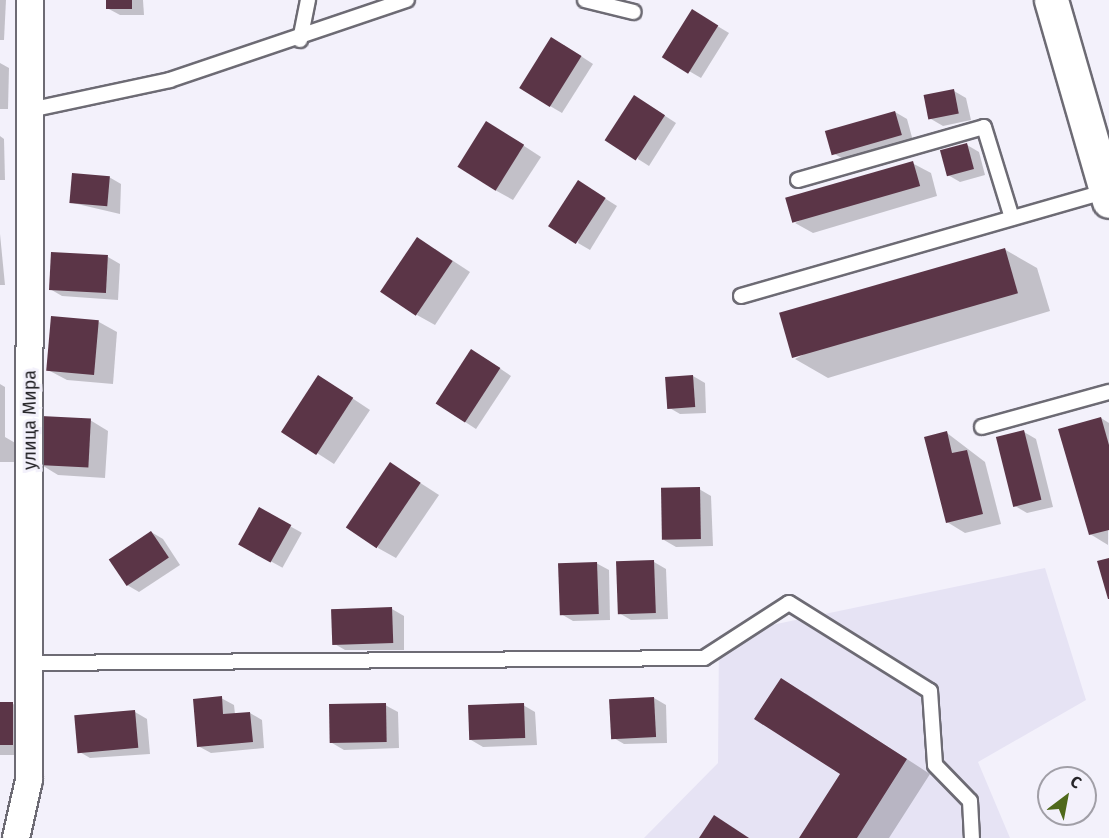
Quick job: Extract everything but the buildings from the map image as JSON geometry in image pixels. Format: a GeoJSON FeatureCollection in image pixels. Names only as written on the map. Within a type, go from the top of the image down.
{"type":"FeatureCollection","features":[{"type":"Feature","properties":{"kind":"street","name":"улица Мира"},"geometry":{"type":"LineString","coordinates":[[16,838],[29,780],[30,0]]}},
{"type":"Feature","properties":{"kind":"street"},"geometry":{"type":"LineString","coordinates":[[1051,0],[1108,196]]}},
{"type":"Feature","properties":{"kind":"lane"},"geometry":{"type":"LineString","coordinates":[[300,40],[308,0]]}},
{"type":"Feature","properties":{"kind":"lane"},"geometry":{"type":"LineString","coordinates":[[30,110],[170,80],[300,40],[407,0]]}},
{"type":"Feature","properties":{"kind":"lane"},"geometry":{"type":"LineString","coordinates":[[585,0],[634,12]]}},
{"type":"Feature","properties":{"kind":"lane"},"geometry":{"type":"LineString","coordinates":[[798,180],[984,127],[1012,218]]}},
{"type":"Feature","properties":{"kind":"lane"},"geometry":{"type":"LineString","coordinates":[[741,296],[1012,218],[1108,196]]}},
{"type":"Feature","properties":{"kind":"lane"},"geometry":{"type":"LineString","coordinates":[[982,428],[1109,392]]}},
{"type":"Feature","properties":{"kind":"lane"},"geometry":{"type":"LineString","coordinates":[[29,663],[704,658],[789,603],[930,691],[934,765],[970,801],[972,838]]}},
{"type":"Feature","properties":{"kind":"shaded area"},"geometry":{"type":"Polygon","coordinates":[[[1045,568],[1086,700],[978,762],[1010,838],[644,838],[718,763],[719,636],[1045,568]]]}}]}
